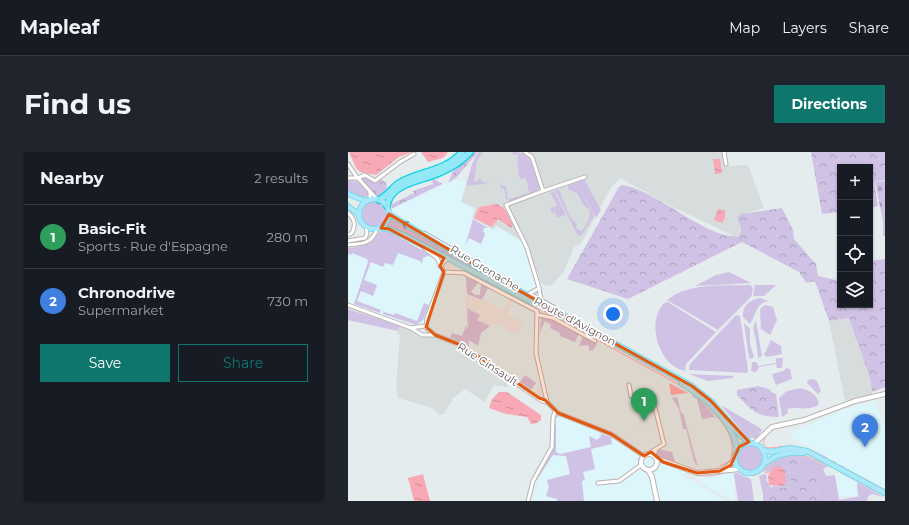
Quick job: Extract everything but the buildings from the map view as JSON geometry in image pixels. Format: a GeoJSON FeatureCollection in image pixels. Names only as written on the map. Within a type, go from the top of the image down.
{"type":"FeatureCollection","features":[{"type":"Feature","properties":{"kind":"highway"},"geometry":{"type":"LineString","coordinates":[[452,164],[457,152]]}},
{"type":"Feature","properties":{"kind":"highway"},"geometry":{"type":"LineString","coordinates":[[378,200],[402,181],[452,164],[463,152]]}},
{"type":"Feature","properties":{"kind":"highway"},"geometry":{"type":"LineString","coordinates":[[386,206],[388,198],[397,189],[442,172],[470,152]]}},
{"type":"Feature","properties":{"kind":"main road"},"geometry":{"type":"LineString","coordinates":[[348,194],[368,200],[378,200],[386,206],[389,214],[386,223],[379,228],[366,227],[362,223],[359,216],[348,206]]}},
{"type":"Feature","properties":{"kind":"main road"},"geometry":{"type":"LineString","coordinates":[[359,216],[360,207],[368,200]]}},
{"type":"Feature","properties":{"kind":"main road","name":"Route d'Avignon"},"geometry":{"type":"LineString","coordinates":[[389,214],[507,284],[692,386],[711,401],[748,442]]}},
{"type":"Feature","properties":{"kind":"main road","name":"Route d'Avignon"},"geometry":{"type":"LineString","coordinates":[[379,228],[389,229],[551,312],[692,390],[711,406],[723,420],[733,436],[737,450]]}},
{"type":"Feature","properties":{"kind":"main road"},"geometry":{"type":"LineString","coordinates":[[813,454],[786,452],[776,456],[754,472],[746,472],[740,469],[735,460],[737,450],[748,442],[754,443],[769,452],[785,449],[799,449],[813,454],[885,493]]}},
{"type":"Feature","properties":{"kind":"main road"},"geometry":{"type":"LineString","coordinates":[[762,448],[765,456],[765,463]]}},
{"type":"Feature","properties":{"kind":"street"},"geometry":{"type":"LineString","coordinates":[[525,152],[532,157],[544,191]]}},
{"type":"Feature","properties":{"kind":"street"},"geometry":{"type":"LineString","coordinates":[[724,152],[726,164]]}},
{"type":"Feature","properties":{"kind":"street"},"geometry":{"type":"LineString","coordinates":[[348,178],[358,178],[365,175],[375,181],[400,162],[414,154]]}},
{"type":"Feature","properties":{"kind":"street"},"geometry":{"type":"LineString","coordinates":[[348,164],[358,178],[378,200]]}},
{"type":"Feature","properties":{"kind":"street"},"geometry":{"type":"LineString","coordinates":[[541,300],[527,248],[506,205],[585,177]]}},
{"type":"Feature","properties":{"kind":"street"},"geometry":{"type":"LineString","coordinates":[[368,200],[370,191]]}},
{"type":"Feature","properties":{"kind":"street"},"geometry":{"type":"LineString","coordinates":[[348,213],[355,221],[354,230],[348,235]]}},
{"type":"Feature","properties":{"kind":"street"},"geometry":{"type":"LineString","coordinates":[[348,241],[365,238],[367,234],[366,227]]}},
{"type":"Feature","properties":{"kind":"street"},"geometry":{"type":"LineString","coordinates":[[348,245],[367,243],[373,238],[379,228]]}},
{"type":"Feature","properties":{"kind":"street","name":"Rue Grenache"},"geometry":{"type":"LineString","coordinates":[[417,231],[430,235],[541,300],[572,320]]}},
{"type":"Feature","properties":{"kind":"street"},"geometry":{"type":"LineString","coordinates":[[422,246],[437,258],[444,272]]}},
{"type":"Feature","properties":{"kind":"street"},"geometry":{"type":"LineString","coordinates":[[440,266],[447,259]]}},
{"type":"Feature","properties":{"kind":"street"},"geometry":{"type":"LineString","coordinates":[[444,272],[464,273],[535,309],[539,315],[536,353],[547,401]]}},
{"type":"Feature","properties":{"kind":"street"},"geometry":{"type":"LineString","coordinates":[[426,334],[425,327],[427,318],[444,272]]}},
{"type":"Feature","properties":{"kind":"street"},"geometry":{"type":"LineString","coordinates":[[529,294],[539,288]]}},
{"type":"Feature","properties":{"kind":"street","name":"Rue Cinsault"},"geometry":{"type":"LineString","coordinates":[[348,305],[411,328],[418,329],[422,335],[435,335]]}},
{"type":"Feature","properties":{"kind":"street"},"geometry":{"type":"LineString","coordinates":[[539,315],[553,318],[595,341]]}},
{"type":"Feature","properties":{"kind":"street"},"geometry":{"type":"LineString","coordinates":[[418,329],[425,327]]}},
{"type":"Feature","properties":{"kind":"street","name":"Rue Cinsault"},"geometry":{"type":"LineString","coordinates":[[425,327],[435,335],[466,348],[539,398],[547,401],[555,411],[611,434],[646,455]]}},
{"type":"Feature","properties":{"kind":"street"},"geometry":{"type":"LineString","coordinates":[[598,483],[619,481],[641,465],[641,460],[646,455],[664,444],[652,395],[631,396],[629,385]]}},
{"type":"Feature","properties":{"kind":"street"},"geometry":{"type":"LineString","coordinates":[[754,443],[772,426],[804,420],[856,401],[885,394]]}},
{"type":"Feature","properties":{"kind":"street"},"geometry":{"type":"LineString","coordinates":[[528,501],[533,481],[552,447],[553,418],[555,411]]}},
{"type":"Feature","properties":{"kind":"street"},"geometry":{"type":"LineString","coordinates":[[762,437],[762,448]]}},
{"type":"Feature","properties":{"kind":"street"},"geometry":{"type":"LineString","coordinates":[[656,464],[655,457],[657,448]]}},
{"type":"Feature","properties":{"kind":"street"},"geometry":{"type":"LineString","coordinates":[[646,455],[655,457],[663,462],[697,472],[740,469]]}},
{"type":"Feature","properties":{"kind":"street"},"geometry":{"type":"LineString","coordinates":[[720,471],[729,467],[735,460]]}},
{"type":"Feature","properties":{"kind":"street"},"geometry":{"type":"LineString","coordinates":[[652,477],[653,468],[656,464],[663,462]]}},
{"type":"Feature","properties":{"kind":"street"},"geometry":{"type":"LineString","coordinates":[[641,465],[648,470],[652,477],[657,501]]}},
{"type":"Feature","properties":{"kind":"street"},"geometry":{"type":"LineString","coordinates":[[648,470],[653,468]]}},
{"type":"Feature","properties":{"kind":"highlighted area"},"geometry":{"type":"Polygon","coordinates":[[[389,214],[507,284],[692,386],[711,401],[749,442],[739,447],[731,465],[720,471],[697,473],[663,462],[651,452],[644,456],[611,434],[558,413],[545,400],[539,398],[463,346],[435,335],[426,327],[444,272],[440,266],[444,258],[389,229],[381,228],[389,214]]]}},
{"type":"Feature","properties":{"kind":"shaded area"},"geometry":{"type":"Polygon","coordinates":[[[479,152],[722,152],[725,166],[748,165],[764,208],[737,216],[740,231],[739,236],[734,236],[673,207],[620,178],[610,189],[581,244],[574,247],[564,271],[552,285],[545,286],[541,283],[528,248],[522,241],[496,226],[494,230],[472,218],[475,208],[461,202],[475,156],[479,152]]]}},
{"type":"Feature","properties":{"kind":"shaded area"},"geometry":{"type":"Polygon","coordinates":[[[456,179],[466,182],[461,202],[476,208],[473,218],[494,230],[496,226],[522,241],[537,286],[534,291],[529,292],[523,289],[448,244],[398,219],[392,214],[391,209],[456,179]]]}},
{"type":"Feature","properties":{"kind":"shaded area"},"geometry":{"type":"Polygon","coordinates":[[[382,230],[388,230],[432,255],[440,270],[447,274],[460,274],[509,299],[503,310],[487,301],[465,295],[465,307],[480,314],[476,320],[489,326],[497,323],[505,326],[506,330],[516,334],[523,323],[507,313],[513,301],[537,314],[534,351],[541,386],[532,393],[470,349],[470,346],[431,330],[427,326],[422,324],[416,326],[348,303],[348,248],[366,245],[382,230]]]}},
{"type":"Feature","properties":{"kind":"shaded area"},"geometry":{"type":"Polygon","coordinates":[[[541,317],[563,325],[596,343],[598,341],[684,389],[707,407],[718,419],[729,438],[732,449],[730,457],[728,462],[719,468],[704,470],[691,469],[683,475],[726,501],[530,501],[539,486],[533,481],[551,454],[556,411],[547,400],[538,358],[541,317]]]}},
{"type":"Feature","properties":{"kind":"shaded area"},"geometry":{"type":"Polygon","coordinates":[[[849,318],[870,378],[872,394],[845,401],[829,321],[849,318]]]}},
{"type":"Feature","properties":{"kind":"shaded area"},"geometry":{"type":"Polygon","coordinates":[[[400,326],[415,332],[418,336],[436,338],[465,350],[509,381],[507,387],[494,385],[485,402],[465,389],[453,398],[444,414],[440,415],[432,408],[398,398],[396,387],[400,335],[397,334],[400,326]]]}},
{"type":"Feature","properties":{"kind":"shaded area"},"geometry":{"type":"Polygon","coordinates":[[[875,400],[885,430],[885,489],[794,439],[790,433],[845,409],[875,400]]]}},
{"type":"Feature","properties":{"kind":"shaded area"},"geometry":{"type":"Polygon","coordinates":[[[840,472],[857,482],[858,496],[839,497],[835,475],[840,472]]]}},
{"type":"Feature","properties":{"kind":"shaded area"},"geometry":{"type":"Polygon","coordinates":[[[731,473],[734,475],[734,501],[703,484],[696,477],[731,473]]]}},
{"type":"Feature","properties":{"kind":"green space"},"geometry":{"type":"Polygon","coordinates":[[[474,152],[478,152],[456,178],[448,183],[455,167],[474,152]]]}},
{"type":"Feature","properties":{"kind":"green space"},"geometry":{"type":"Polygon","coordinates":[[[479,152],[483,152],[477,161],[474,181],[476,182],[480,178],[482,182],[490,183],[466,186],[472,164],[479,152]]]}},
{"type":"Feature","properties":{"kind":"green space"},"geometry":{"type":"Polygon","coordinates":[[[512,152],[525,155],[529,158],[534,166],[540,184],[537,192],[511,201],[506,199],[504,188],[501,188],[499,181],[502,186],[506,186],[508,199],[529,193],[526,178],[520,179],[519,176],[517,159],[519,154],[514,155],[512,152]]]}},
{"type":"Feature","properties":{"kind":"green space"},"geometry":{"type":"Polygon","coordinates":[[[811,152],[885,152],[885,180],[874,182],[878,206],[873,207],[873,164],[837,164],[837,212],[822,214],[811,152]]]}},
{"type":"Feature","properties":{"kind":"green space"},"geometry":{"type":"Polygon","coordinates":[[[363,177],[374,183],[381,179],[386,183],[387,188],[380,197],[375,195],[361,178],[363,177]]]}},
{"type":"Feature","properties":{"kind":"green space"},"geometry":{"type":"Polygon","coordinates":[[[434,179],[442,184],[391,209],[392,204],[414,193],[413,191],[433,184],[432,180],[434,179]]]}},
{"type":"Feature","properties":{"kind":"green space"},"geometry":{"type":"Polygon","coordinates":[[[584,179],[601,210],[596,218],[577,182],[584,179]]]}},
{"type":"Feature","properties":{"kind":"green space"},"geometry":{"type":"Polygon","coordinates":[[[348,180],[358,182],[368,193],[368,196],[364,198],[348,192],[348,180]]]}},
{"type":"Feature","properties":{"kind":"green space"},"geometry":{"type":"Polygon","coordinates":[[[885,181],[885,236],[883,236],[883,221],[875,182],[885,181]]]}},
{"type":"Feature","properties":{"kind":"green space"},"geometry":{"type":"Polygon","coordinates":[[[577,182],[594,216],[581,236],[578,236],[555,190],[559,189],[569,215],[577,225],[576,228],[581,231],[588,221],[589,209],[584,206],[577,193],[568,189],[568,186],[577,182]]]}},
{"type":"Feature","properties":{"kind":"green space"},"geometry":{"type":"Polygon","coordinates":[[[622,185],[636,189],[697,223],[726,235],[739,236],[741,230],[737,217],[741,214],[782,208],[793,230],[794,239],[816,264],[818,276],[837,280],[837,308],[873,308],[873,261],[885,259],[885,387],[872,392],[870,378],[849,318],[829,321],[815,281],[806,283],[799,272],[742,242],[628,299],[567,279],[619,187],[622,185]]]}},
{"type":"Feature","properties":{"kind":"green space"},"geometry":{"type":"Polygon","coordinates":[[[554,191],[566,215],[557,218],[555,212],[552,213],[550,208],[557,206],[551,194],[551,192],[554,191]]]}},
{"type":"Feature","properties":{"kind":"green space"},"geometry":{"type":"Polygon","coordinates":[[[374,201],[384,204],[387,214],[384,224],[374,227],[364,224],[361,214],[364,204],[374,201]]]}},
{"type":"Feature","properties":{"kind":"green space"},"geometry":{"type":"Polygon","coordinates":[[[391,217],[407,227],[528,298],[387,226],[391,217]]]}},
{"type":"Feature","properties":{"kind":"green space"},"geometry":{"type":"Polygon","coordinates":[[[473,219],[488,228],[484,228],[483,231],[485,234],[481,244],[469,238],[465,246],[473,219]]]}},
{"type":"Feature","properties":{"kind":"green space"},"geometry":{"type":"Polygon","coordinates":[[[385,230],[430,255],[423,258],[422,264],[420,261],[398,253],[393,265],[385,263],[383,267],[371,262],[364,280],[377,285],[373,296],[361,291],[357,301],[381,310],[380,313],[354,304],[368,262],[367,259],[352,253],[351,255],[348,254],[348,248],[358,247],[370,243],[379,232],[385,230]]]}},
{"type":"Feature","properties":{"kind":"green space"},"geometry":{"type":"Polygon","coordinates":[[[729,272],[751,283],[695,286],[716,275],[729,272]]]}},
{"type":"Feature","properties":{"kind":"green space"},"geometry":{"type":"Polygon","coordinates":[[[466,277],[478,283],[471,292],[476,295],[480,295],[481,284],[488,288],[482,300],[467,294],[466,277]]]}},
{"type":"Feature","properties":{"kind":"green space"},"geometry":{"type":"Polygon","coordinates":[[[719,285],[751,285],[753,290],[751,297],[718,330],[667,300],[676,294],[696,288],[719,285]]]}},
{"type":"Feature","properties":{"kind":"green space"},"geometry":{"type":"Polygon","coordinates":[[[755,285],[776,285],[764,296],[753,296],[755,285]]]}},
{"type":"Feature","properties":{"kind":"green space"},"geometry":{"type":"Polygon","coordinates":[[[760,298],[769,301],[761,304],[750,324],[743,317],[745,307],[753,300],[760,298]]]}},
{"type":"Feature","properties":{"kind":"green space"},"geometry":{"type":"Polygon","coordinates":[[[668,302],[716,332],[686,364],[685,371],[668,361],[658,342],[656,321],[659,311],[664,303],[668,302]]]}},
{"type":"Feature","properties":{"kind":"green space"},"geometry":{"type":"Polygon","coordinates":[[[424,303],[429,305],[423,320],[416,325],[383,314],[384,310],[384,312],[394,315],[395,313],[417,321],[424,303]]]}},
{"type":"Feature","properties":{"kind":"green space"},"geometry":{"type":"Polygon","coordinates":[[[765,305],[773,307],[777,320],[770,335],[761,329],[760,309],[765,305]]]}},
{"type":"Feature","properties":{"kind":"green space"},"geometry":{"type":"Polygon","coordinates":[[[467,308],[480,315],[477,320],[490,326],[481,333],[478,346],[469,340],[469,347],[450,337],[452,333],[462,336],[466,326],[468,329],[467,308]]]}},
{"type":"Feature","properties":{"kind":"green space"},"geometry":{"type":"Polygon","coordinates":[[[348,309],[400,326],[398,331],[348,320],[348,309]]]}},
{"type":"Feature","properties":{"kind":"green space"},"geometry":{"type":"Polygon","coordinates":[[[736,315],[740,316],[748,370],[747,373],[689,370],[690,364],[736,315]]]}},
{"type":"Feature","properties":{"kind":"green space"},"geometry":{"type":"Polygon","coordinates":[[[541,318],[553,319],[577,332],[579,334],[575,342],[560,336],[560,333],[550,328],[551,325],[545,321],[540,332],[541,318]]]}},
{"type":"Feature","properties":{"kind":"green space"},"geometry":{"type":"Polygon","coordinates":[[[756,321],[762,356],[758,358],[753,328],[756,321]]]}},
{"type":"Feature","properties":{"kind":"green space"},"geometry":{"type":"Polygon","coordinates":[[[744,323],[750,329],[750,344],[754,357],[752,359],[749,358],[744,323]]]}},
{"type":"Feature","properties":{"kind":"green space"},"geometry":{"type":"Polygon","coordinates":[[[583,336],[597,344],[593,350],[590,351],[588,345],[579,346],[583,336]]]}},
{"type":"Feature","properties":{"kind":"green space"},"geometry":{"type":"Polygon","coordinates":[[[771,340],[781,346],[782,354],[767,357],[764,355],[771,340]]]}},
{"type":"Feature","properties":{"kind":"green space"},"geometry":{"type":"Polygon","coordinates":[[[776,358],[783,358],[782,368],[777,368],[776,364],[759,367],[756,372],[751,371],[752,362],[757,362],[758,366],[776,363],[776,358]]]}},
{"type":"Feature","properties":{"kind":"green space"},"geometry":{"type":"Polygon","coordinates":[[[787,368],[790,369],[792,379],[776,385],[772,374],[783,371],[787,368]]]}},
{"type":"Feature","properties":{"kind":"green space"},"geometry":{"type":"Polygon","coordinates":[[[689,374],[733,376],[733,378],[708,381],[689,374]]]}},
{"type":"Feature","properties":{"kind":"green space"},"geometry":{"type":"Polygon","coordinates":[[[525,375],[536,383],[531,390],[520,382],[525,375]]]}},
{"type":"Feature","properties":{"kind":"green space"},"geometry":{"type":"Polygon","coordinates":[[[814,379],[817,381],[821,391],[818,394],[807,383],[808,380],[814,379]]]}},
{"type":"Feature","properties":{"kind":"green space"},"geometry":{"type":"Polygon","coordinates":[[[758,386],[769,389],[771,392],[776,394],[779,417],[764,416],[755,412],[737,395],[737,390],[758,386]]]}},
{"type":"Feature","properties":{"kind":"green space"},"geometry":{"type":"Polygon","coordinates":[[[801,388],[813,393],[819,404],[811,408],[787,409],[788,413],[782,417],[779,398],[787,391],[801,388]]]}},
{"type":"Feature","properties":{"kind":"green space"},"geometry":{"type":"Polygon","coordinates":[[[692,394],[705,405],[716,418],[702,419],[697,399],[693,397],[692,394]]]}},
{"type":"Feature","properties":{"kind":"green space"},"geometry":{"type":"Polygon","coordinates":[[[677,397],[698,467],[694,461],[686,429],[683,429],[679,409],[672,398],[677,397]]]}},
{"type":"Feature","properties":{"kind":"green space"},"geometry":{"type":"Polygon","coordinates":[[[721,405],[760,428],[762,430],[757,438],[747,438],[721,405]]]}},
{"type":"Feature","properties":{"kind":"green space"},"geometry":{"type":"Polygon","coordinates":[[[557,415],[559,416],[556,418],[556,452],[560,454],[591,447],[589,436],[597,440],[602,435],[599,433],[611,437],[612,444],[591,449],[595,469],[583,472],[585,480],[582,481],[584,501],[557,501],[557,499],[546,496],[549,487],[547,480],[570,474],[566,456],[553,455],[536,481],[534,480],[553,450],[556,417],[557,415]]]}},
{"type":"Feature","properties":{"kind":"green space"},"geometry":{"type":"Polygon","coordinates":[[[750,445],[759,449],[763,458],[759,467],[750,471],[741,467],[737,458],[741,449],[750,445]]]}},
{"type":"Feature","properties":{"kind":"green space"},"geometry":{"type":"Polygon","coordinates":[[[659,449],[672,452],[675,463],[659,458],[656,452],[659,449]]]}},
{"type":"Feature","properties":{"kind":"green space"},"geometry":{"type":"Polygon","coordinates":[[[791,455],[804,456],[828,466],[823,469],[826,476],[835,475],[839,500],[861,496],[858,496],[857,482],[884,497],[872,494],[868,496],[867,501],[818,501],[817,487],[797,474],[798,458],[789,463],[791,487],[772,488],[763,494],[759,476],[765,474],[767,476],[766,480],[771,488],[773,486],[783,485],[771,471],[769,473],[764,470],[769,464],[776,460],[791,455]]]}},
{"type":"Feature","properties":{"kind":"green space"},"geometry":{"type":"Polygon","coordinates":[[[794,457],[799,458],[797,474],[802,478],[805,478],[806,475],[819,481],[820,485],[817,488],[818,501],[763,501],[763,494],[772,488],[791,487],[789,463],[790,459],[794,457]]]}},
{"type":"Feature","properties":{"kind":"green space"},"geometry":{"type":"Polygon","coordinates":[[[737,473],[751,479],[754,501],[738,501],[734,474],[737,473]]]}},
{"type":"Feature","properties":{"kind":"water"},"geometry":{"type":"Polygon","coordinates":[[[349,152],[412,152],[399,157],[376,175],[360,172],[356,168],[349,152]]]}},
{"type":"Feature","properties":{"kind":"water"},"geometry":{"type":"Polygon","coordinates":[[[421,152],[448,152],[443,158],[428,162],[421,152]]]}},
{"type":"Feature","properties":{"kind":"water"},"geometry":{"type":"Polygon","coordinates":[[[713,159],[720,159],[722,173],[715,174],[713,159]]]}},
{"type":"Feature","properties":{"kind":"water"},"geometry":{"type":"Polygon","coordinates":[[[497,204],[504,208],[513,225],[511,228],[498,219],[492,227],[474,218],[479,207],[497,204]]]}},
{"type":"Feature","properties":{"kind":"water"},"geometry":{"type":"Polygon","coordinates":[[[718,209],[725,210],[725,218],[722,223],[714,220],[718,209]]]}},
{"type":"Feature","properties":{"kind":"water"},"geometry":{"type":"Polygon","coordinates":[[[669,383],[688,393],[671,395],[669,383]]]}},
{"type":"Feature","properties":{"kind":"water"},"geometry":{"type":"Polygon","coordinates":[[[499,392],[507,392],[541,415],[541,420],[537,423],[531,424],[527,417],[506,414],[489,408],[492,399],[499,392]]]}},
{"type":"Feature","properties":{"kind":"water"},"geometry":{"type":"Polygon","coordinates":[[[778,466],[785,470],[786,481],[783,486],[769,485],[768,476],[774,467],[778,466]]]}},
{"type":"Feature","properties":{"kind":"water"},"geometry":{"type":"Polygon","coordinates":[[[423,474],[430,501],[414,501],[408,478],[423,474]]]}},
{"type":"Feature","properties":{"kind":"waterway"},"geometry":{"type":"LineString","coordinates":[[537,307],[680,385]]}},
{"type":"Feature","properties":{"kind":"waterway"},"geometry":{"type":"LineString","coordinates":[[699,389],[706,394]]}},
{"type":"Feature","properties":{"kind":"waterway"},"geometry":{"type":"LineString","coordinates":[[703,402],[721,421],[730,436],[732,444],[730,461],[720,466]]}},
{"type":"Feature","properties":{"kind":"waterway"},"geometry":{"type":"LineString","coordinates":[[715,402],[737,428]]}},
{"type":"Feature","properties":{"kind":"waterway"},"geometry":{"type":"LineString","coordinates":[[766,435],[763,443],[767,448],[789,446]]}},
{"type":"Feature","properties":{"kind":"waterway"},"geometry":{"type":"LineString","coordinates":[[792,446],[811,450],[827,458]]}},
{"type":"Feature","properties":{"kind":"waterway"},"geometry":{"type":"LineString","coordinates":[[804,455],[832,467]]}},
{"type":"Feature","properties":{"kind":"waterway"},"geometry":{"type":"LineString","coordinates":[[832,461],[836,463]]}},
{"type":"Feature","properties":{"kind":"waterway"},"geometry":{"type":"LineString","coordinates":[[736,471],[751,476],[761,472],[769,463]]}},
{"type":"Feature","properties":{"kind":"waterway"},"geometry":{"type":"LineString","coordinates":[[848,470],[885,490]]}},
{"type":"Feature","properties":{"kind":"waterway"},"geometry":{"type":"LineString","coordinates":[[763,471],[769,474]]}},
{"type":"Feature","properties":{"kind":"waterway"},"geometry":{"type":"LineString","coordinates":[[700,476],[712,476],[729,472]]}},
{"type":"Feature","properties":{"kind":"waterway"},"geometry":{"type":"LineString","coordinates":[[840,472],[885,496]]}},
{"type":"Feature","properties":{"kind":"place","name":"Basic-Fit"},"geometry":{"type":"Point","coordinates":[644,421]}},
{"type":"Feature","properties":{"kind":"place","name":"Chronodrive"},"geometry":{"type":"Point","coordinates":[865,447]}}]}
